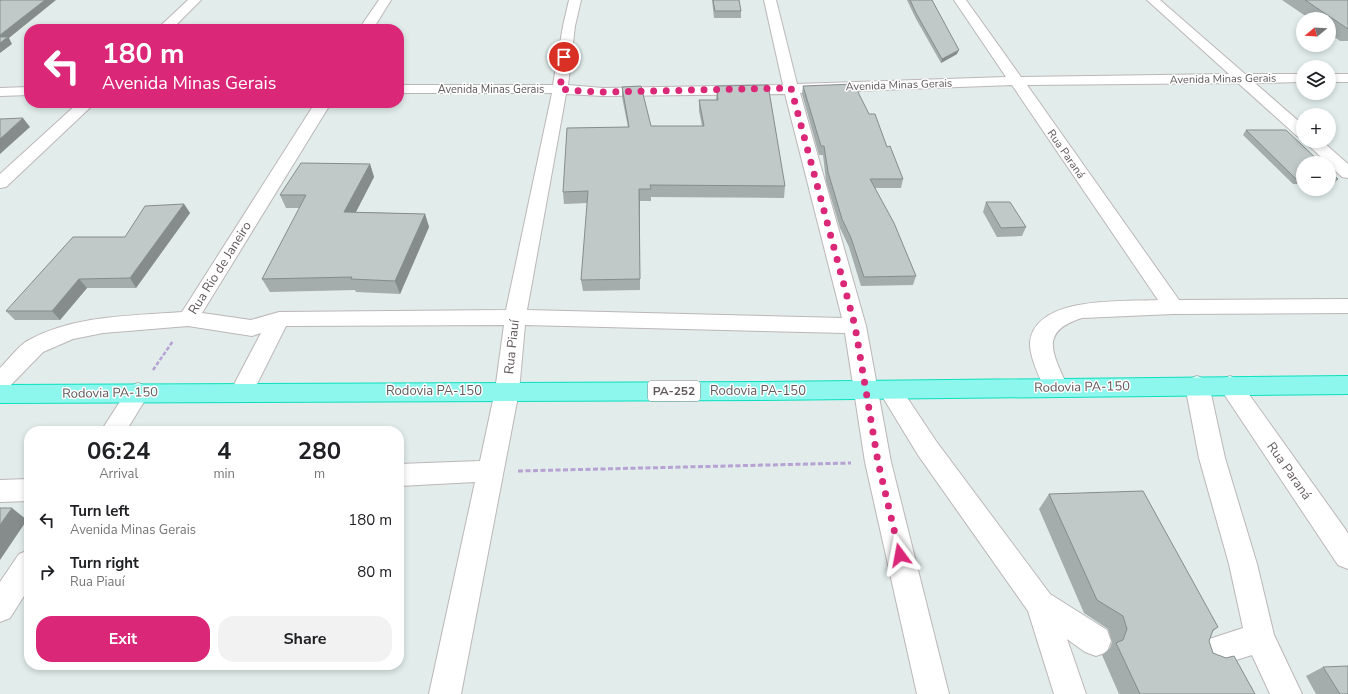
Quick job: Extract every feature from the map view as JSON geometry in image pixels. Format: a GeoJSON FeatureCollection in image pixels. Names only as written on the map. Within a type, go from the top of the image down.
{"type":"FeatureCollection","features":[{"type":"Feature","properties":{"kind":"highway","name":"Rodovia PA-150"},"geometry":{"type":"LineString","coordinates":[[0,394],[138,392],[878,390],[1197,385],[1348,385]]}},
{"type":"Feature","properties":{"kind":"street"},"geometry":{"type":"LineString","coordinates":[[169,24],[195,0]]}},
{"type":"Feature","properties":{"kind":"street"},"geometry":{"type":"LineString","coordinates":[[369,24],[385,0]]}},
{"type":"Feature","properties":{"kind":"street","name":"Rua Piauí"},"geometry":{"type":"LineString","coordinates":[[445,694],[507,391],[515,317],[560,89],[569,26],[575,0]]}},
{"type":"Feature","properties":{"kind":"street"},"geometry":{"type":"LineString","coordinates":[[770,0],[791,88],[855,326],[878,390],[878,462],[934,694]]}},
{"type":"Feature","properties":{"kind":"street","name":"Rua Paraná"},"geometry":{"type":"LineString","coordinates":[[960,0],[1173,307]]}},
{"type":"Feature","properties":{"kind":"street"},"geometry":{"type":"LineString","coordinates":[[1153,0],[1296,127]]}},
{"type":"Feature","properties":{"kind":"street","name":"Avenida Minas Gerais"},"geometry":{"type":"LineString","coordinates":[[404,89],[560,89],[603,92],[1015,81],[1296,78]]}},
{"type":"Feature","properties":{"kind":"street"},"geometry":{"type":"LineString","coordinates":[[1336,78],[1348,78]]}},
{"type":"Feature","properties":{"kind":"street"},"geometry":{"type":"LineString","coordinates":[[0,92],[24,92]]}},
{"type":"Feature","properties":{"kind":"street"},"geometry":{"type":"LineString","coordinates":[[0,183],[82,108]]}},
{"type":"Feature","properties":{"kind":"street","name":"Rua Rio de Janeiro"},"geometry":{"type":"LineString","coordinates":[[188,320],[320,108]]}},
{"type":"Feature","properties":{"kind":"street"},"geometry":{"type":"LineString","coordinates":[[1320,148],[1348,173]]}},
{"type":"Feature","properties":{"kind":"street"},"geometry":{"type":"LineString","coordinates":[[1056,388],[1044,360],[1041,343],[1044,332],[1052,323],[1065,316],[1082,311],[1173,307],[1348,306]]}},
{"type":"Feature","properties":{"kind":"street"},"geometry":{"type":"LineString","coordinates":[[0,382],[35,346],[69,332],[103,325],[188,320],[252,328],[279,319],[515,317],[855,326]]}},
{"type":"Feature","properties":{"kind":"street"},"geometry":{"type":"LineString","coordinates":[[242,392],[279,319]]}},
{"type":"Feature","properties":{"kind":"street"},"geometry":{"type":"LineString","coordinates":[[1197,385],[1212,458],[1243,564],[1260,638],[1286,694]]}},
{"type":"Feature","properties":{"kind":"street","name":"Rua Paraná"},"geometry":{"type":"LineString","coordinates":[[1230,385],[1348,556]]}},
{"type":"Feature","properties":{"kind":"street"},"geometry":{"type":"LineString","coordinates":[[878,390],[927,448],[1040,604],[1070,694]]}},
{"type":"Feature","properties":{"kind":"street"},"geometry":{"type":"LineString","coordinates":[[116,426],[138,392]]}},
{"type":"Feature","properties":{"kind":"street"},"geometry":{"type":"LineString","coordinates":[[404,474],[490,471]]}},
{"type":"Feature","properties":{"kind":"street"},"geometry":{"type":"LineString","coordinates":[[0,491],[24,490]]}},
{"type":"Feature","properties":{"kind":"street"},"geometry":{"type":"LineString","coordinates":[[0,608],[24,571]]}},
{"type":"Feature","properties":{"kind":"street"},"geometry":{"type":"LineString","coordinates":[[1040,604],[1096,641]]}},
{"type":"Feature","properties":{"kind":"street"},"geometry":{"type":"LineString","coordinates":[[1208,654],[1260,638]]}},
{"type":"Feature","properties":{"kind":"path","name":"Rua Rio de Janeiro"},"geometry":{"type":"LineString","coordinates":[[138,392],[188,320]]}},
{"type":"Feature","properties":{"kind":"path"},"geometry":{"type":"LineString","coordinates":[[490,471],[878,462]]}},
{"type":"Feature","properties":{"kind":"building"},"geometry":{"type":"Polygon","coordinates":[[[45,0],[0,35],[0,1],[45,0]]]}},
{"type":"Feature","properties":{"kind":"building"},"geometry":{"type":"Polygon","coordinates":[[[713,0],[739,0],[741,11],[715,11],[713,0]]]}},
{"type":"Feature","properties":{"kind":"building"},"geometry":{"type":"Polygon","coordinates":[[[910,0],[932,0],[959,50],[942,59],[910,0]]]}},
{"type":"Feature","properties":{"kind":"building"},"geometry":{"type":"Polygon","coordinates":[[[1305,0],[1348,0],[1348,29],[1336,21],[1336,12],[1323,12],[1305,0]]]}},
{"type":"Feature","properties":{"kind":"building"},"geometry":{"type":"Polygon","coordinates":[[[0,37],[8,37],[0,43],[0,37]]]}},
{"type":"Feature","properties":{"kind":"building"},"geometry":{"type":"Polygon","coordinates":[[[854,84],[869,114],[875,114],[887,147],[890,146],[903,179],[870,179],[894,223],[916,276],[864,277],[851,238],[842,219],[828,172],[824,146],[821,146],[803,86],[854,84]]]}},
{"type":"Feature","properties":{"kind":"building"},"geometry":{"type":"Polygon","coordinates":[[[768,85],[785,186],[650,185],[651,189],[639,189],[640,279],[581,280],[588,191],[563,192],[567,128],[629,127],[622,87],[641,86],[651,126],[704,126],[699,100],[718,100],[717,86],[768,85]]]}},
{"type":"Feature","properties":{"kind":"building"},"geometry":{"type":"Polygon","coordinates":[[[23,118],[0,139],[0,119],[23,118]]]}},
{"type":"Feature","properties":{"kind":"building"},"geometry":{"type":"Polygon","coordinates":[[[1246,130],[1286,130],[1296,139],[1296,148],[1305,148],[1314,156],[1296,156],[1296,179],[1246,130]]]}},
{"type":"Feature","properties":{"kind":"building"},"geometry":{"type":"Polygon","coordinates":[[[301,163],[370,164],[344,212],[425,214],[395,281],[351,279],[352,277],[262,279],[306,195],[280,195],[301,163]]]}},
{"type":"Feature","properties":{"kind":"building"},"geometry":{"type":"Polygon","coordinates":[[[986,202],[1010,202],[1026,227],[1001,228],[986,202]]]}},
{"type":"Feature","properties":{"kind":"building"},"geometry":{"type":"Polygon","coordinates":[[[184,204],[130,278],[79,279],[52,311],[6,311],[73,237],[125,237],[145,206],[184,204]]]}},
{"type":"Feature","properties":{"kind":"building"},"geometry":{"type":"Polygon","coordinates":[[[1143,491],[1218,627],[1213,630],[1209,641],[1213,653],[1226,658],[1234,656],[1255,694],[1140,694],[1116,643],[1123,640],[1127,629],[1123,616],[1097,600],[1049,494],[1143,491]]]}},
{"type":"Feature","properties":{"kind":"building"},"geometry":{"type":"Polygon","coordinates":[[[0,508],[12,508],[0,525],[0,508]]]}},
{"type":"Feature","properties":{"kind":"building"},"geometry":{"type":"Polygon","coordinates":[[[1348,666],[1348,694],[1340,694],[1323,667],[1348,666]]]}},
{"type":"Feature","properties":{"kind":"route"},"geometry":{"type":"LineString","coordinates":[[564,57],[560,89],[603,92],[791,88],[855,326],[878,462],[900,555]]}}]}
